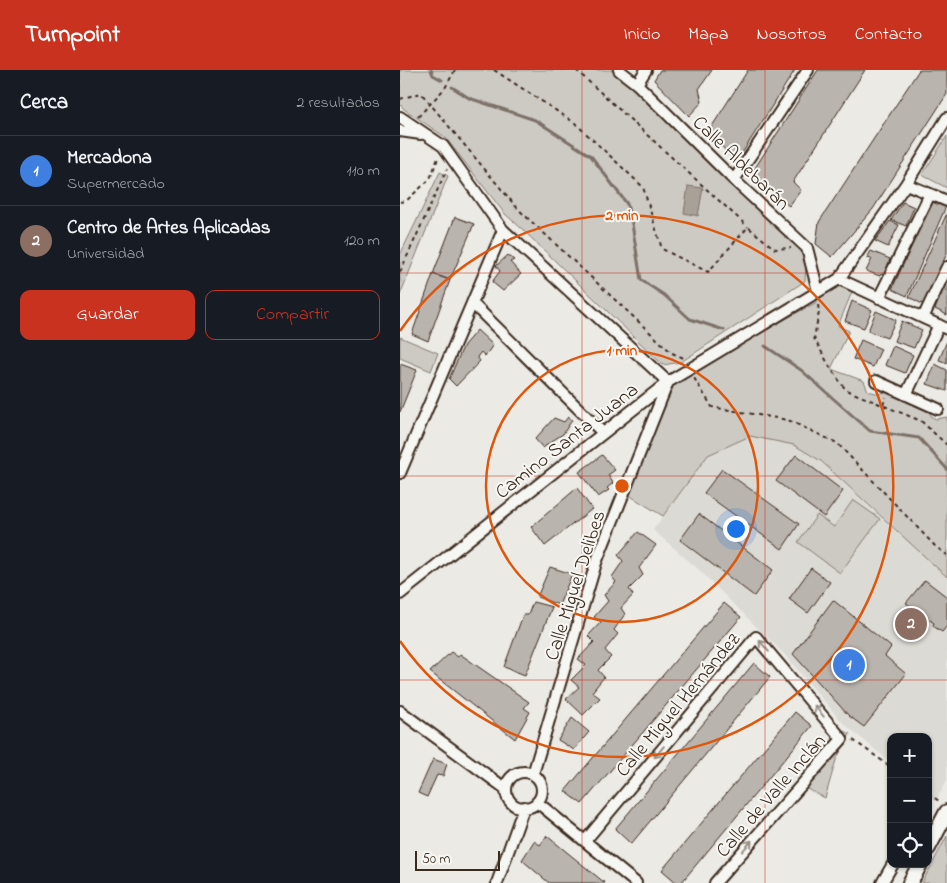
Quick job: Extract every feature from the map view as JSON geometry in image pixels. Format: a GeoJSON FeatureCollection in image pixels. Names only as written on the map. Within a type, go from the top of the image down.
{"type":"FeatureCollection","features":[{"type":"Feature","properties":{"kind":"street","name":"Calle Aldebarán"},"geometry":{"type":"LineString","coordinates":[[619,70],[637,84],[734,180],[807,248]]}},
{"type":"Feature","properties":{"kind":"street"},"geometry":{"type":"LineString","coordinates":[[637,84],[646,70]]}},
{"type":"Feature","properties":{"kind":"street"},"geometry":{"type":"LineString","coordinates":[[734,180],[808,70]]}},
{"type":"Feature","properties":{"kind":"street"},"geometry":{"type":"LineString","coordinates":[[400,118],[443,146],[503,230],[668,382]]}},
{"type":"Feature","properties":{"kind":"street"},"geometry":{"type":"LineString","coordinates":[[906,395],[943,327],[839,279],[906,184],[947,118]]}},
{"type":"Feature","properties":{"kind":"street"},"geometry":{"type":"LineString","coordinates":[[400,131],[425,134]]}},
{"type":"Feature","properties":{"kind":"street"},"geometry":{"type":"LineString","coordinates":[[906,184],[947,202]]}},
{"type":"Feature","properties":{"kind":"street"},"geometry":{"type":"LineString","coordinates":[[879,298],[930,194]]}},
{"type":"Feature","properties":{"kind":"street"},"geometry":{"type":"LineString","coordinates":[[400,473],[503,230]]}},
{"type":"Feature","properties":{"kind":"street"},"geometry":{"type":"LineString","coordinates":[[807,248],[818,292]]}},
{"type":"Feature","properties":{"kind":"street"},"geometry":{"type":"LineString","coordinates":[[923,318],[947,267]]}},
{"type":"Feature","properties":{"kind":"street","name":"Camino Santa Juana"},"geometry":{"type":"LineString","coordinates":[[400,594],[668,382],[839,279]]}},
{"type":"Feature","properties":{"kind":"street"},"geometry":{"type":"LineString","coordinates":[[472,302],[603,433]]}},
{"type":"Feature","properties":{"kind":"street"},"geometry":{"type":"LineString","coordinates":[[876,381],[938,409]]}},
{"type":"Feature","properties":{"kind":"street","name":"Calle Miguel Delibes"},"geometry":{"type":"LineString","coordinates":[[533,774],[596,563],[668,382]]}},
{"type":"Feature","properties":{"kind":"street","name":"Calle Miguel Hernández"},"geometry":{"type":"LineString","coordinates":[[585,841],[756,637],[796,684]]}},
{"type":"Feature","properties":{"kind":"street","name":"Calle de Valle Inclán"},"geometry":{"type":"LineString","coordinates":[[715,883],[842,739],[796,684]]}},
{"type":"Feature","properties":{"kind":"street"},"geometry":{"type":"LineString","coordinates":[[400,711],[506,789]]}},
{"type":"Feature","properties":{"kind":"street"},"geometry":{"type":"LineString","coordinates":[[520,772],[533,774],[541,784],[542,790],[537,802],[530,807],[524,808],[514,805],[509,800],[506,789],[508,782],[514,775],[520,772]]}},
{"type":"Feature","properties":{"kind":"street"},"geometry":{"type":"LineString","coordinates":[[537,802],[636,883]]}},
{"type":"Feature","properties":{"kind":"street"},"geometry":{"type":"LineString","coordinates":[[497,883],[524,808]]}},
{"type":"Feature","properties":{"kind":"street"},"geometry":{"type":"LineString","coordinates":[[932,840],[947,812]]}},
{"type":"Feature","properties":{"kind":"street"},"geometry":{"type":"LineString","coordinates":[[882,883],[891,868]]}},
{"type":"Feature","properties":{"kind":"street"},"geometry":{"type":"LineString","coordinates":[[910,883],[918,868]]}},
{"type":"Feature","properties":{"kind":"path"},"geometry":{"type":"LineString","coordinates":[[411,125],[445,88],[455,70]]}},
{"type":"Feature","properties":{"kind":"path"},"geometry":{"type":"LineString","coordinates":[[494,70],[575,123],[644,187],[662,249],[708,272],[748,227]]}},
{"type":"Feature","properties":{"kind":"path"},"geometry":{"type":"LineString","coordinates":[[576,70],[748,227],[775,248],[807,248]]}},
{"type":"Feature","properties":{"kind":"path"},"geometry":{"type":"LineString","coordinates":[[400,98],[421,93],[518,209],[672,353],[698,364]]}},
{"type":"Feature","properties":{"kind":"path"},"geometry":{"type":"LineString","coordinates":[[400,202],[406,200],[430,180],[443,146]]}},
{"type":"Feature","properties":{"kind":"path"},"geometry":{"type":"LineString","coordinates":[[400,272],[452,159]]}},
{"type":"Feature","properties":{"kind":"path"},"geometry":{"type":"LineString","coordinates":[[818,292],[819,312],[814,338],[831,369],[846,390],[921,421],[947,445]]}},
{"type":"Feature","properties":{"kind":"path"},"geometry":{"type":"LineString","coordinates":[[694,378],[712,407],[788,420],[837,443],[935,546],[947,555]]}},
{"type":"Feature","properties":{"kind":"path"},"geometry":{"type":"LineString","coordinates":[[842,739],[848,736],[887,764]]}},
{"type":"Feature","properties":{"kind":"path"},"geometry":{"type":"LineString","coordinates":[[932,797],[947,807]]}},
{"type":"Feature","properties":{"kind":"shaded area"},"geometry":{"type":"Polygon","coordinates":[[[400,70],[619,70],[807,248],[805,281],[681,362],[663,365],[505,214],[445,137],[404,109],[400,104],[400,70]]]}},
{"type":"Feature","properties":{"kind":"shaded area"},"geometry":{"type":"Polygon","coordinates":[[[947,136],[947,188],[922,175],[947,136]]]}},
{"type":"Feature","properties":{"kind":"shaded area"},"geometry":{"type":"Polygon","coordinates":[[[440,172],[448,176],[400,295],[400,255],[440,172]]]}},
{"type":"Feature","properties":{"kind":"shaded area"},"geometry":{"type":"Polygon","coordinates":[[[688,186],[703,188],[698,216],[684,213],[688,186]]]}},
{"type":"Feature","properties":{"kind":"shaded area"},"geometry":{"type":"Polygon","coordinates":[[[839,279],[854,287],[838,326],[849,331],[831,369],[864,381],[868,391],[880,394],[885,391],[928,410],[932,417],[936,419],[947,417],[947,577],[821,461],[794,445],[750,436],[708,455],[663,516],[624,492],[668,382],[817,302],[818,291],[839,279]]]}},
{"type":"Feature","properties":{"kind":"shaded area"},"geometry":{"type":"Polygon","coordinates":[[[400,337],[438,353],[431,371],[400,358],[400,337]]]}},
{"type":"Feature","properties":{"kind":"shaded area"},"geometry":{"type":"Polygon","coordinates":[[[750,436],[794,445],[821,461],[883,520],[947,575],[947,780],[936,801],[932,798],[932,733],[887,733],[887,760],[842,722],[785,655],[697,568],[653,530],[708,455],[750,436]]]}},
{"type":"Feature","properties":{"kind":"shaded area"},"geometry":{"type":"Polygon","coordinates":[[[853,500],[880,519],[840,573],[798,542],[817,515],[834,527],[853,500]]]}},
{"type":"Feature","properties":{"kind":"shaded area"},"geometry":{"type":"Polygon","coordinates":[[[844,731],[850,734],[836,760],[825,798],[801,786],[842,739],[844,731]]]}},
{"type":"Feature","properties":{"kind":"shaded area"},"geometry":{"type":"Polygon","coordinates":[[[947,836],[947,883],[922,883],[930,868],[932,868],[932,864],[947,836]]]}},
{"type":"Feature","properties":{"kind":"building"},"geometry":{"type":"Polygon","coordinates":[[[660,70],[712,70],[699,89],[702,102],[689,116],[654,80],[660,70]]]}},
{"type":"Feature","properties":{"kind":"building"},"geometry":{"type":"Polygon","coordinates":[[[748,70],[795,70],[737,161],[730,156],[709,131],[748,70]]]}},
{"type":"Feature","properties":{"kind":"building"},"geometry":{"type":"Polygon","coordinates":[[[818,70],[865,70],[793,182],[801,190],[789,206],[759,182],[753,171],[818,70]]]}},
{"type":"Feature","properties":{"kind":"building"},"geometry":{"type":"Polygon","coordinates":[[[919,70],[947,70],[947,94],[873,209],[832,257],[816,244],[819,222],[919,70]]]}},
{"type":"Feature","properties":{"kind":"building"},"geometry":{"type":"Polygon","coordinates":[[[934,197],[947,204],[907,296],[892,289],[934,197]]]}},
{"type":"Feature","properties":{"kind":"building"},"geometry":{"type":"Polygon","coordinates":[[[903,202],[914,207],[906,226],[891,220],[903,202]]]}},
{"type":"Feature","properties":{"kind":"building"},"geometry":{"type":"Polygon","coordinates":[[[947,213],[947,253],[924,305],[909,297],[947,213]]]}},
{"type":"Feature","properties":{"kind":"building"},"geometry":{"type":"Polygon","coordinates":[[[455,217],[474,224],[450,280],[433,274],[455,217]]]}},
{"type":"Feature","properties":{"kind":"building"},"geometry":{"type":"Polygon","coordinates":[[[890,221],[899,225],[888,247],[875,241],[890,221]]]}},
{"type":"Feature","properties":{"kind":"building"},"geometry":{"type":"Polygon","coordinates":[[[871,251],[890,259],[884,275],[881,274],[880,276],[866,271],[872,259],[867,258],[871,251]]]}},
{"type":"Feature","properties":{"kind":"building"},"geometry":{"type":"Polygon","coordinates":[[[508,255],[514,260],[510,262],[521,274],[503,291],[492,282],[500,271],[496,266],[508,255]]]}},
{"type":"Feature","properties":{"kind":"building"},"geometry":{"type":"Polygon","coordinates":[[[433,274],[450,280],[428,341],[412,334],[433,274]]]}},
{"type":"Feature","properties":{"kind":"building"},"geometry":{"type":"Polygon","coordinates":[[[947,281],[947,315],[935,309],[947,281]]]}},
{"type":"Feature","properties":{"kind":"building"},"geometry":{"type":"Polygon","coordinates":[[[852,301],[872,310],[864,328],[845,321],[852,301]]]}},
{"type":"Feature","properties":{"kind":"building"},"geometry":{"type":"Polygon","coordinates":[[[876,311],[896,320],[887,338],[868,331],[876,311]]]}},
{"type":"Feature","properties":{"kind":"building"},"geometry":{"type":"Polygon","coordinates":[[[902,321],[922,330],[914,348],[894,341],[902,321]]]}},
{"type":"Feature","properties":{"kind":"building"},"geometry":{"type":"Polygon","coordinates":[[[477,330],[493,345],[485,356],[481,352],[477,357],[480,361],[456,386],[449,379],[464,345],[477,330]]]}},
{"type":"Feature","properties":{"kind":"building"},"geometry":{"type":"Polygon","coordinates":[[[861,340],[881,349],[873,367],[853,359],[861,340]]]}},
{"type":"Feature","properties":{"kind":"building"},"geometry":{"type":"Polygon","coordinates":[[[947,341],[947,363],[939,360],[947,341]]]}},
{"type":"Feature","properties":{"kind":"building"},"geometry":{"type":"Polygon","coordinates":[[[893,346],[913,355],[905,373],[885,365],[893,346]]]}},
{"type":"Feature","properties":{"kind":"building"},"geometry":{"type":"Polygon","coordinates":[[[400,364],[417,370],[400,412],[400,364]]]}},
{"type":"Feature","properties":{"kind":"building"},"geometry":{"type":"Polygon","coordinates":[[[935,364],[947,370],[947,391],[927,384],[935,364]]]}},
{"type":"Feature","properties":{"kind":"building"},"geometry":{"type":"Polygon","coordinates":[[[568,417],[572,420],[563,434],[543,448],[535,439],[554,418],[564,422],[568,417]]]}},
{"type":"Feature","properties":{"kind":"building"},"geometry":{"type":"Polygon","coordinates":[[[602,455],[615,470],[608,475],[613,483],[607,488],[609,490],[598,497],[579,472],[602,455]]]}},
{"type":"Feature","properties":{"kind":"building"},"geometry":{"type":"Polygon","coordinates":[[[796,455],[843,491],[824,517],[776,481],[796,455]]]}},
{"type":"Feature","properties":{"kind":"building"},"geometry":{"type":"Polygon","coordinates":[[[722,469],[799,524],[782,549],[704,493],[722,469]]]}},
{"type":"Feature","properties":{"kind":"building"},"geometry":{"type":"Polygon","coordinates":[[[577,488],[592,509],[545,546],[531,527],[577,488]]]}},
{"type":"Feature","properties":{"kind":"building"},"geometry":{"type":"Polygon","coordinates":[[[699,514],[773,570],[754,596],[680,540],[699,514]]]}},
{"type":"Feature","properties":{"kind":"building"},"geometry":{"type":"Polygon","coordinates":[[[638,532],[656,545],[639,568],[643,575],[629,589],[633,595],[621,608],[625,614],[614,630],[618,634],[605,650],[611,657],[598,670],[604,677],[592,692],[600,698],[583,715],[566,699],[579,687],[571,680],[586,665],[578,659],[594,642],[588,636],[601,622],[594,617],[608,601],[604,595],[616,582],[612,577],[623,561],[618,555],[638,532]]]}},
{"type":"Feature","properties":{"kind":"building"},"geometry":{"type":"Polygon","coordinates":[[[550,567],[572,574],[559,605],[537,597],[550,567]]]}},
{"type":"Feature","properties":{"kind":"building"},"geometry":{"type":"Polygon","coordinates":[[[811,568],[830,582],[808,613],[789,599],[811,568]]]}},
{"type":"Feature","properties":{"kind":"building"},"geometry":{"type":"Polygon","coordinates":[[[925,580],[947,597],[947,626],[942,632],[933,626],[934,623],[906,603],[925,580]]]}},
{"type":"Feature","properties":{"kind":"building"},"geometry":{"type":"Polygon","coordinates":[[[833,600],[891,647],[885,656],[906,674],[864,727],[849,716],[793,654],[833,600]]]}},
{"type":"Feature","properties":{"kind":"building"},"geometry":{"type":"Polygon","coordinates":[[[533,602],[552,607],[525,675],[504,667],[523,615],[528,615],[533,602]]]}},
{"type":"Feature","properties":{"kind":"building"},"geometry":{"type":"Polygon","coordinates":[[[724,603],[741,617],[582,804],[565,791],[724,603]]]}},
{"type":"Feature","properties":{"kind":"building"},"geometry":{"type":"Polygon","coordinates":[[[451,652],[458,657],[460,654],[529,702],[524,708],[530,712],[515,739],[430,672],[451,652]]]}},
{"type":"Feature","properties":{"kind":"building"},"geometry":{"type":"Polygon","coordinates":[[[754,663],[770,677],[631,844],[615,829],[754,663]]]}},
{"type":"Feature","properties":{"kind":"building"},"geometry":{"type":"Polygon","coordinates":[[[795,712],[812,726],[681,883],[677,883],[662,870],[795,712]]]}},
{"type":"Feature","properties":{"kind":"building"},"geometry":{"type":"Polygon","coordinates":[[[572,718],[589,732],[574,750],[558,740],[572,718]]]}},
{"type":"Feature","properties":{"kind":"building"},"geometry":{"type":"Polygon","coordinates":[[[433,759],[447,764],[443,776],[437,775],[427,797],[418,793],[433,759]]]}},
{"type":"Feature","properties":{"kind":"building"},"geometry":{"type":"Polygon","coordinates":[[[547,836],[605,883],[549,883],[522,860],[534,841],[540,845],[547,836]]]}},
{"type":"Feature","properties":{"kind":"waterway"},"geometry":{"type":"LineString","coordinates":[[431,70],[433,75],[442,80]]}},
{"type":"Feature","properties":{"kind":"waterway"},"geometry":{"type":"LineString","coordinates":[[452,87],[469,98],[535,120],[591,156],[627,204],[641,280],[664,295],[690,319],[724,330]]}},
{"type":"Feature","properties":{"kind":"waterway"},"geometry":{"type":"LineString","coordinates":[[765,346],[801,370],[870,431],[919,438],[947,469]]}},
{"type":"Feature","properties":{"kind":"place","name":"Centro de Artes Aplicadas"},"geometry":{"type":"Point","coordinates":[911,624]}},
{"type":"Feature","properties":{"kind":"place","name":"Mercadona"},"geometry":{"type":"Point","coordinates":[849,665]}}]}
